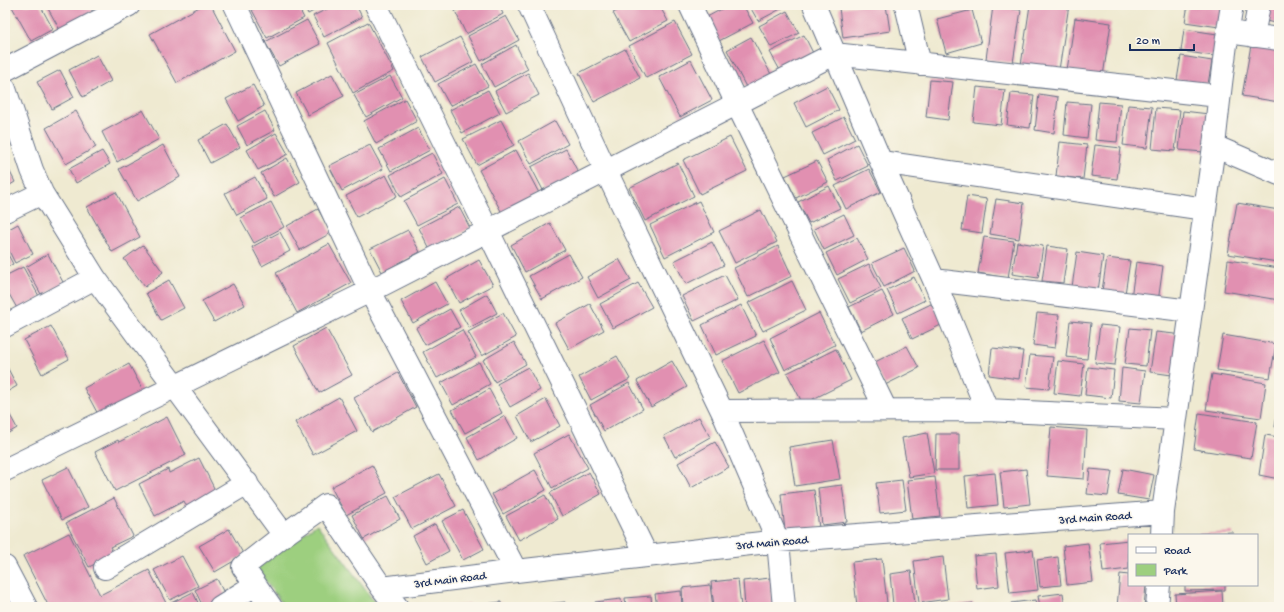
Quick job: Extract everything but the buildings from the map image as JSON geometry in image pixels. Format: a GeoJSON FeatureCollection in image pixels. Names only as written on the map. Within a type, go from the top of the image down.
{"type":"FeatureCollection","features":[{"type":"Feature","properties":{"kind":"street"},"geometry":{"type":"LineString","coordinates":[[5,70],[129,5]]}},
{"type":"Feature","properties":{"kind":"street"},"geometry":{"type":"LineString","coordinates":[[235,5],[370,291],[516,570]]}},
{"type":"Feature","properties":{"kind":"street"},"geometry":{"type":"LineString","coordinates":[[376,5],[647,556]]}},
{"type":"Feature","properties":{"kind":"street"},"geometry":{"type":"LineString","coordinates":[[529,5],[606,171],[722,411],[778,541],[784,607]]}},
{"type":"Feature","properties":{"kind":"street"},"geometry":{"type":"LineString","coordinates":[[690,5],[886,410]]}},
{"type":"Feature","properties":{"kind":"street"},"geometry":{"type":"LineString","coordinates":[[814,5],[881,162],[934,280],[987,410]]}},
{"type":"Feature","properties":{"kind":"street"},"geometry":{"type":"LineString","coordinates":[[906,5],[920,64]]}},
{"type":"Feature","properties":{"kind":"street"},"geometry":{"type":"LineString","coordinates":[[1162,534],[1163,512],[1232,5]]}},
{"type":"Feature","properties":{"kind":"street"},"geometry":{"type":"LineString","coordinates":[[1253,36],[1259,5]]}},
{"type":"Feature","properties":{"kind":"street"},"geometry":{"type":"LineString","coordinates":[[1228,32],[1279,39]]}},
{"type":"Feature","properties":{"kind":"street"},"geometry":{"type":"LineString","coordinates":[[5,470],[370,291],[834,54],[1219,96]]}},
{"type":"Feature","properties":{"kind":"street"},"geometry":{"type":"LineString","coordinates":[[5,89],[32,170],[42,193],[95,278],[176,386],[284,535]]}},
{"type":"Feature","properties":{"kind":"street"},"geometry":{"type":"LineString","coordinates":[[1214,146],[1279,174]]}},
{"type":"Feature","properties":{"kind":"street"},"geometry":{"type":"LineString","coordinates":[[881,162],[1205,209]]}},
{"type":"Feature","properties":{"kind":"street"},"geometry":{"type":"LineString","coordinates":[[5,211],[42,193]]}},
{"type":"Feature","properties":{"kind":"street"},"geometry":{"type":"LineString","coordinates":[[5,326],[95,278]]}},
{"type":"Feature","properties":{"kind":"street"},"geometry":{"type":"LineString","coordinates":[[934,280],[1191,311]]}},
{"type":"Feature","properties":{"kind":"street"},"geometry":{"type":"LineString","coordinates":[[722,411],[987,410],[1176,419]]}},
{"type":"Feature","properties":{"kind":"street"},"geometry":{"type":"LineString","coordinates":[[105,568],[247,483]]}},
{"type":"Feature","properties":{"kind":"street"},"geometry":{"type":"LineString","coordinates":[[271,607],[243,567],[326,505],[382,588],[397,607]]}},
{"type":"Feature","properties":{"kind":"street","name":"3rd Main Road"},"geometry":{"type":"LineString","coordinates":[[382,588],[516,570],[778,541],[1163,512]]}},
{"type":"Feature","properties":{"kind":"street"},"geometry":{"type":"LineString","coordinates":[[5,567],[26,607]]}},
{"type":"Feature","properties":{"kind":"street"},"geometry":{"type":"LineString","coordinates":[[220,607],[255,585]]}},
{"type":"Feature","properties":{"kind":"street"},"geometry":{"type":"LineString","coordinates":[[1157,607],[1159,586]]}},
{"type":"Feature","properties":{"kind":"green space"},"geometry":{"type":"Polygon","coordinates":[[[317,524],[378,607],[285,607],[256,569],[317,524]]]}}]}
